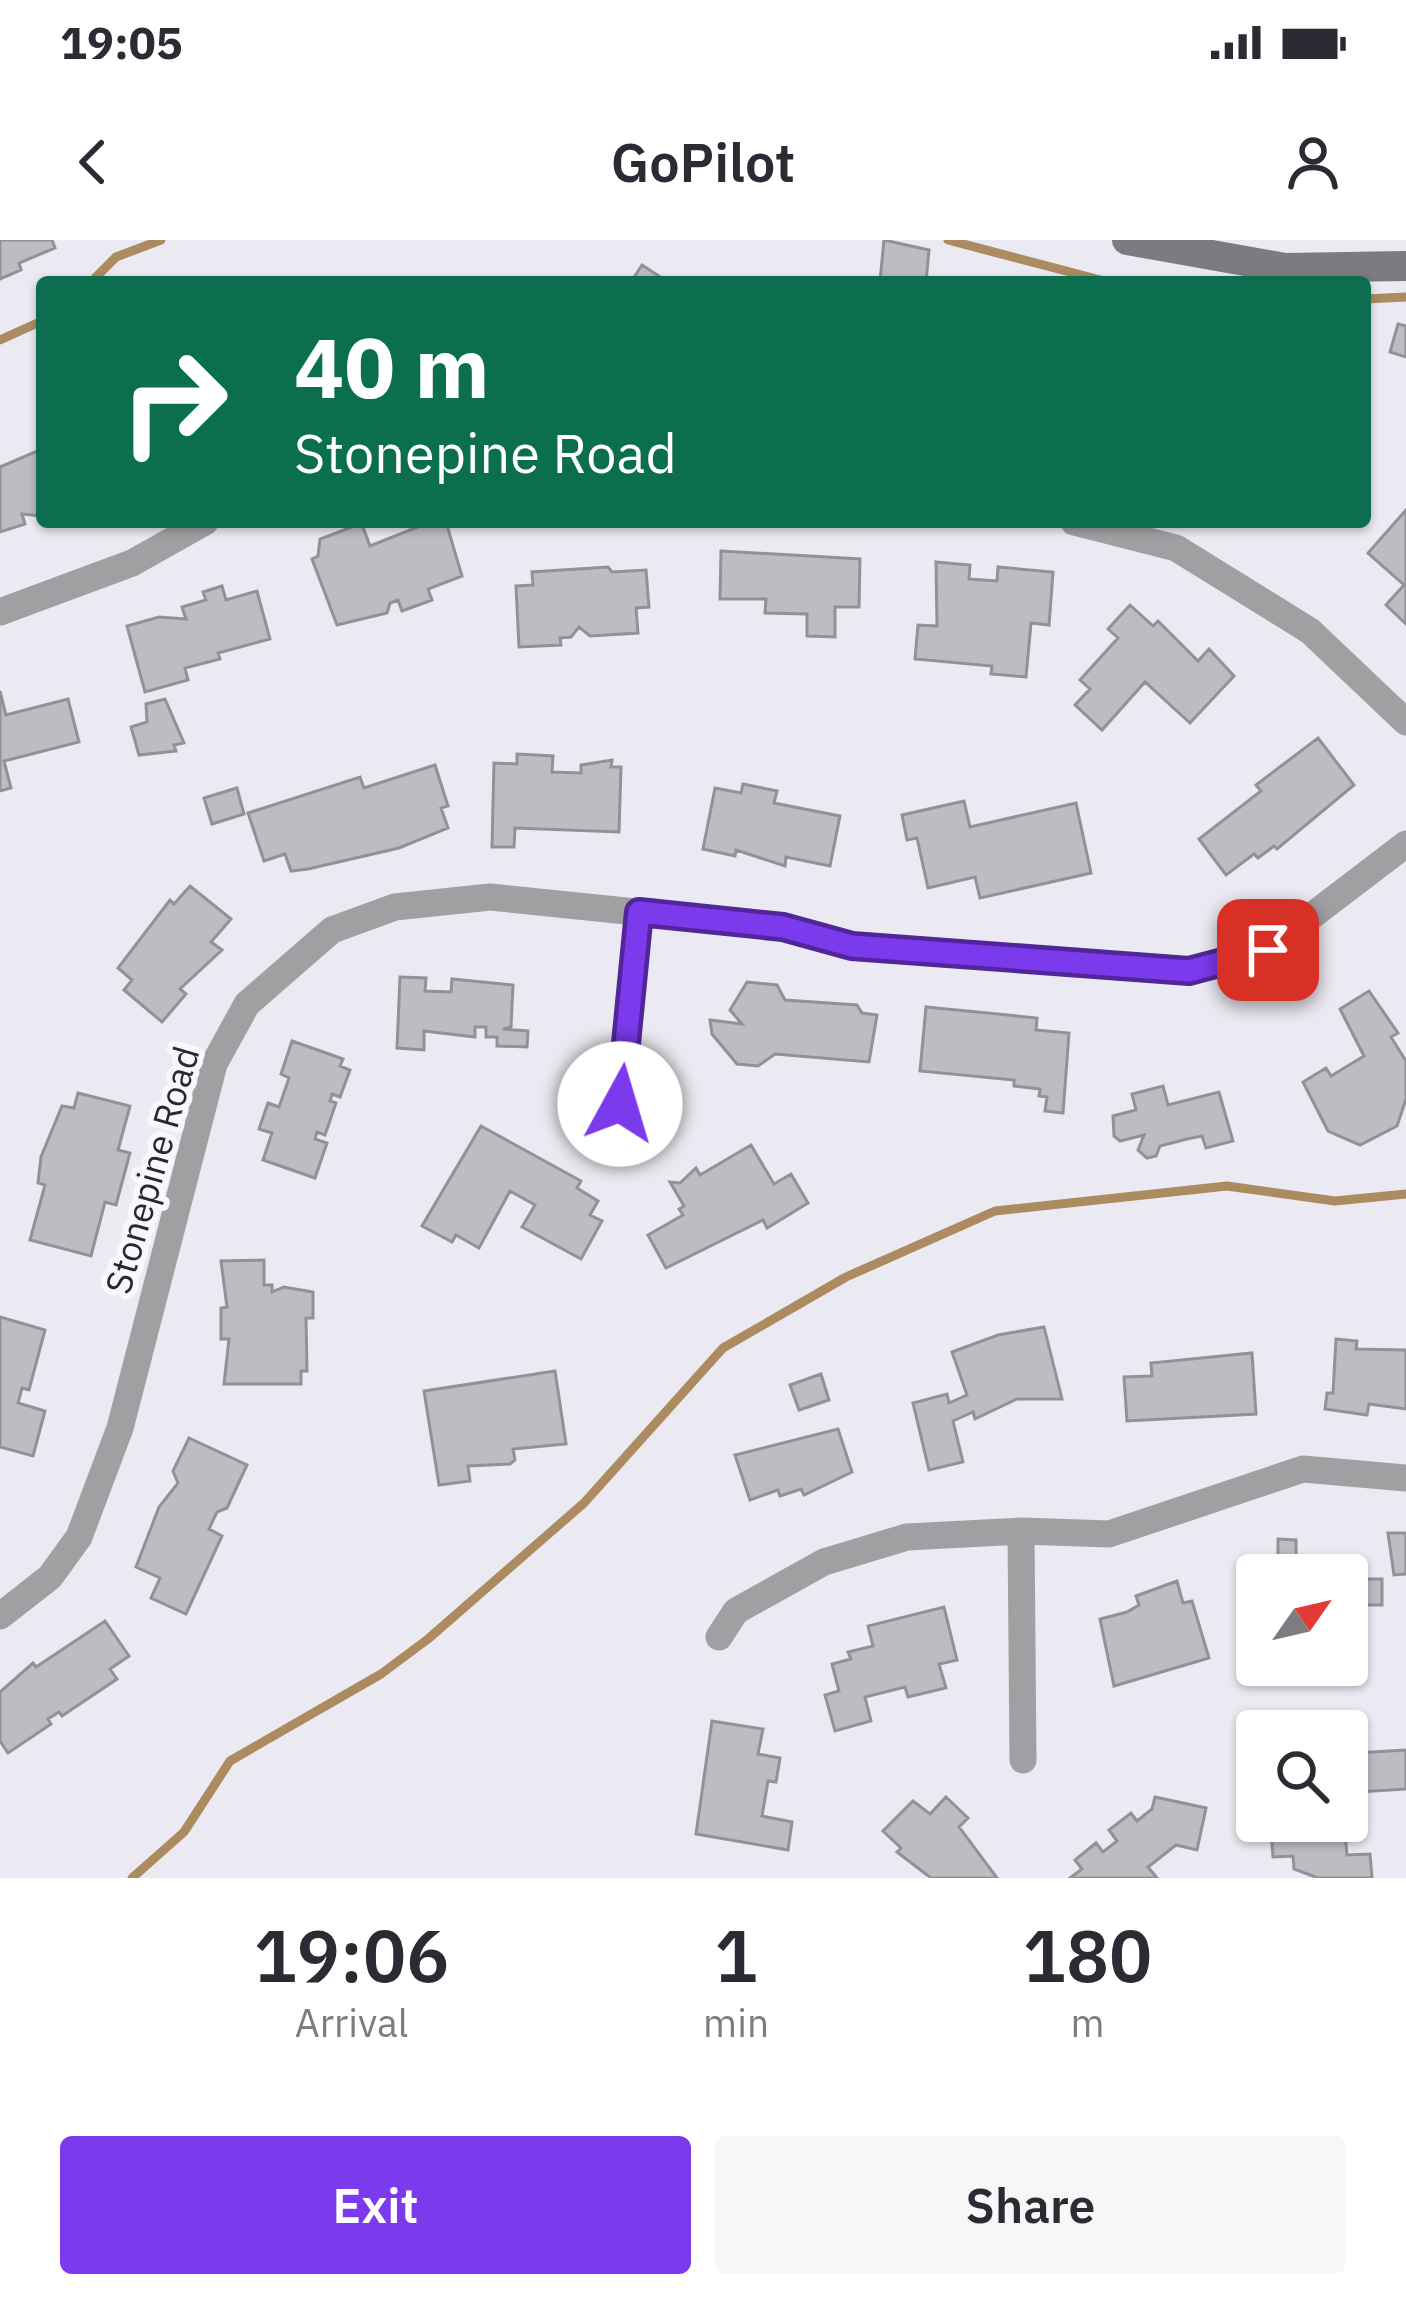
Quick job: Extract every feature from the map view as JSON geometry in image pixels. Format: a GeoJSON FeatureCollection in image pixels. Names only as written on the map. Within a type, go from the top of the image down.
{"type":"FeatureCollection","features":[{"type":"Feature","properties":{"kind":"street"},"geometry":{"type":"LineString","coordinates":[[1127,240],[1285,268],[1406,266]]}},
{"type":"Feature","properties":{"kind":"street"},"geometry":{"type":"LineString","coordinates":[[0,612],[132,563],[194,528]]}},
{"type":"Feature","properties":{"kind":"street"},"geometry":{"type":"LineString","coordinates":[[1098,528],[1176,548],[1310,631],[1406,722]]}},
{"type":"Feature","properties":{"kind":"street","name":"Stonepine Road"},"geometry":{"type":"LineString","coordinates":[[0,1616],[50,1577],[79,1537],[120,1428],[214,1064],[247,1004],[332,930],[395,908],[490,897],[783,927],[852,946],[1189,971],[1268,950],[1406,844]]}},
{"type":"Feature","properties":{"kind":"street"},"geometry":{"type":"LineString","coordinates":[[620,1104],[639,912]]}},
{"type":"Feature","properties":{"kind":"street"},"geometry":{"type":"LineString","coordinates":[[719,1637],[736,1611],[824,1562],[907,1538],[1021,1531],[1109,1534],[1303,1469],[1406,1478]]}},
{"type":"Feature","properties":{"kind":"street"},"geometry":{"type":"LineString","coordinates":[[1021,1531],[1023,1760]]}},
{"type":"Feature","properties":{"kind":"building"},"geometry":{"type":"Polygon","coordinates":[[[0,240],[52,240],[55,248],[19,263],[21,270],[0,279],[0,240]]]}},
{"type":"Feature","properties":{"kind":"building"},"geometry":{"type":"Polygon","coordinates":[[[884,240],[929,250],[927,276],[880,276],[884,240]]]}},
{"type":"Feature","properties":{"kind":"building"},"geometry":{"type":"Polygon","coordinates":[[[642,265],[659,276],[635,276],[642,265]]]}},
{"type":"Feature","properties":{"kind":"building"},"geometry":{"type":"Polygon","coordinates":[[[1398,324],[1406,326],[1406,357],[1390,352],[1398,324]]]}},
{"type":"Feature","properties":{"kind":"building"},"geometry":{"type":"Polygon","coordinates":[[[36,452],[36,515],[22,514],[25,524],[0,532],[0,467],[36,452]]]}},
{"type":"Feature","properties":{"kind":"building"},"geometry":{"type":"Polygon","coordinates":[[[1406,510],[1406,624],[1386,605],[1404,585],[1368,553],[1406,510]]]}},
{"type":"Feature","properties":{"kind":"building"},"geometry":{"type":"Polygon","coordinates":[[[363,528],[370,546],[415,528],[448,528],[462,576],[428,589],[432,600],[402,611],[398,600],[390,603],[387,613],[337,625],[312,559],[318,556],[320,539],[363,528]]]}},
{"type":"Feature","properties":{"kind":"building"},"geometry":{"type":"Polygon","coordinates":[[[721,551],[860,559],[859,607],[835,607],[835,637],[807,636],[807,614],[765,613],[766,599],[720,599],[721,551]]]}},
{"type":"Feature","properties":{"kind":"building"},"geometry":{"type":"Polygon","coordinates":[[[936,562],[970,565],[969,579],[997,581],[998,567],[1053,572],[1049,625],[1031,623],[1026,677],[991,674],[992,666],[915,659],[918,625],[937,626],[936,562]]]}},
{"type":"Feature","properties":{"kind":"building"},"geometry":{"type":"Polygon","coordinates":[[[608,567],[612,572],[646,570],[649,607],[636,608],[638,633],[590,636],[579,627],[571,637],[560,638],[561,645],[519,647],[516,586],[533,585],[532,572],[608,567]]]}},
{"type":"Feature","properties":{"kind":"building"},"geometry":{"type":"Polygon","coordinates":[[[222,586],[226,600],[257,591],[270,639],[218,653],[220,659],[185,668],[188,680],[145,692],[127,626],[159,617],[186,619],[182,607],[206,600],[203,592],[222,586]]]}},
{"type":"Feature","properties":{"kind":"building"},"geometry":{"type":"Polygon","coordinates":[[[1130,605],[1153,626],[1158,621],[1198,661],[1209,649],[1234,676],[1190,723],[1145,682],[1102,730],[1075,705],[1090,689],[1080,680],[1118,638],[1108,629],[1130,605]]]}},
{"type":"Feature","properties":{"kind":"building"},"geometry":{"type":"Polygon","coordinates":[[[0,691],[6,715],[68,699],[79,742],[4,761],[11,788],[0,791],[0,691]]]}},
{"type":"Feature","properties":{"kind":"building"},"geometry":{"type":"Polygon","coordinates":[[[165,699],[184,743],[174,745],[176,751],[139,755],[131,727],[147,722],[146,704],[165,699]]]}},
{"type":"Feature","properties":{"kind":"building"},"geometry":{"type":"Polygon","coordinates":[[[1318,738],[1354,785],[1277,849],[1274,846],[1258,858],[1254,854],[1226,875],[1199,839],[1261,791],[1256,785],[1318,738]]]}},
{"type":"Feature","properties":{"kind":"building"},"geometry":{"type":"Polygon","coordinates":[[[517,754],[553,756],[552,772],[581,773],[581,765],[612,760],[611,767],[621,767],[619,832],[515,828],[514,847],[492,847],[494,763],[517,764],[517,754]]]}},
{"type":"Feature","properties":{"kind":"building"},"geometry":{"type":"Polygon","coordinates":[[[435,765],[448,806],[441,808],[448,828],[399,848],[308,869],[291,871],[285,854],[264,861],[248,813],[360,777],[364,788],[435,765]]]}},
{"type":"Feature","properties":{"kind":"building"},"geometry":{"type":"Polygon","coordinates":[[[743,784],[777,791],[774,803],[840,816],[830,866],[786,857],[785,866],[736,850],[735,856],[703,849],[715,788],[741,793],[743,784]]]}},
{"type":"Feature","properties":{"kind":"building"},"geometry":{"type":"Polygon","coordinates":[[[237,788],[244,814],[212,824],[204,798],[237,788]]]}},
{"type":"Feature","properties":{"kind":"building"},"geometry":{"type":"Polygon","coordinates":[[[964,801],[970,827],[1076,803],[1091,873],[980,898],[975,877],[928,888],[917,838],[907,840],[902,815],[964,801]]]}},
{"type":"Feature","properties":{"kind":"building"},"geometry":{"type":"Polygon","coordinates":[[[190,886],[231,919],[211,942],[222,950],[180,989],[186,994],[162,1022],[124,990],[132,980],[118,968],[170,900],[174,904],[190,886]]]}},
{"type":"Feature","properties":{"kind":"building"},"geometry":{"type":"Polygon","coordinates":[[[400,977],[426,978],[425,991],[451,992],[452,979],[513,985],[511,1027],[503,1029],[528,1031],[527,1047],[497,1046],[497,1037],[486,1037],[486,1027],[475,1027],[475,1037],[424,1031],[424,1050],[397,1048],[400,977]]]}},
{"type":"Feature","properties":{"kind":"building"},"geometry":{"type":"Polygon","coordinates":[[[747,982],[777,985],[785,1000],[857,1005],[862,1013],[877,1015],[869,1062],[775,1054],[758,1066],[737,1064],[712,1034],[710,1020],[742,1024],[730,1010],[747,982]]]}},
{"type":"Feature","properties":{"kind":"building"},"geometry":{"type":"Polygon","coordinates":[[[1369,991],[1398,1033],[1391,1037],[1406,1061],[1406,1099],[1397,1126],[1360,1145],[1328,1131],[1303,1082],[1326,1068],[1331,1076],[1364,1056],[1340,1009],[1369,991]]]}},
{"type":"Feature","properties":{"kind":"building"},"geometry":{"type":"Polygon","coordinates":[[[926,1007],[1037,1018],[1036,1030],[1069,1033],[1063,1113],[1045,1111],[1047,1097],[1039,1096],[1040,1089],[1014,1086],[1014,1080],[920,1071],[926,1007]]]}},
{"type":"Feature","properties":{"kind":"building"},"geometry":{"type":"Polygon","coordinates":[[[292,1041],[343,1059],[340,1066],[350,1070],[340,1097],[332,1094],[330,1101],[336,1103],[325,1135],[317,1132],[315,1139],[327,1143],[315,1178],[263,1160],[272,1133],[259,1129],[268,1103],[279,1107],[289,1078],[281,1074],[292,1041]]]}},
{"type":"Feature","properties":{"kind":"building"},"geometry":{"type":"Polygon","coordinates":[[[1163,1086],[1168,1105],[1219,1092],[1233,1141],[1206,1148],[1202,1136],[1160,1146],[1156,1156],[1147,1158],[1138,1150],[1144,1135],[1120,1141],[1114,1136],[1113,1116],[1136,1110],[1132,1094],[1163,1086]]]}},
{"type":"Feature","properties":{"kind":"building"},"geometry":{"type":"Polygon","coordinates":[[[78,1093],[130,1106],[118,1150],[130,1153],[116,1205],[105,1202],[91,1256],[30,1240],[45,1185],[38,1183],[41,1157],[62,1106],[74,1108],[78,1093]]]}},
{"type":"Feature","properties":{"kind":"building"},"geometry":{"type":"Polygon","coordinates":[[[481,1126],[581,1181],[577,1188],[598,1201],[590,1215],[602,1221],[581,1259],[522,1227],[535,1205],[510,1191],[479,1248],[456,1235],[452,1242],[422,1226],[481,1126]]]}},
{"type":"Feature","properties":{"kind":"building"},"geometry":{"type":"Polygon","coordinates":[[[751,1145],[774,1184],[791,1174],[808,1203],[767,1228],[763,1220],[666,1268],[648,1235],[683,1215],[679,1209],[684,1206],[670,1182],[680,1183],[696,1168],[700,1175],[751,1145]]]}},
{"type":"Feature","properties":{"kind":"building"},"geometry":{"type":"Polygon","coordinates":[[[264,1260],[264,1285],[272,1285],[272,1292],[284,1287],[313,1292],[313,1318],[306,1318],[307,1371],[301,1371],[301,1384],[224,1384],[229,1339],[221,1339],[221,1308],[227,1307],[221,1261],[264,1260]]]}},
{"type":"Feature","properties":{"kind":"building"},"geometry":{"type":"Polygon","coordinates":[[[0,1317],[45,1330],[29,1390],[22,1388],[18,1403],[45,1411],[33,1456],[0,1447],[0,1317]]]}},
{"type":"Feature","properties":{"kind":"building"},"geometry":{"type":"Polygon","coordinates":[[[1044,1327],[1062,1399],[1017,1399],[975,1419],[973,1412],[953,1421],[963,1462],[929,1470],[913,1403],[947,1394],[949,1403],[967,1395],[952,1352],[998,1335],[1044,1327]]]}},
{"type":"Feature","properties":{"kind":"building"},"geometry":{"type":"Polygon","coordinates":[[[1336,1339],[1357,1341],[1356,1349],[1406,1350],[1406,1409],[1369,1404],[1367,1415],[1325,1409],[1327,1393],[1333,1393],[1336,1339]]]}},
{"type":"Feature","properties":{"kind":"building"},"geometry":{"type":"Polygon","coordinates":[[[1252,1353],[1256,1414],[1127,1421],[1124,1377],[1152,1376],[1151,1363],[1252,1353]]]}},
{"type":"Feature","properties":{"kind":"building"},"geometry":{"type":"Polygon","coordinates":[[[555,1371],[566,1444],[513,1449],[515,1460],[510,1464],[468,1466],[470,1481],[439,1485],[424,1391],[555,1371]]]}},
{"type":"Feature","properties":{"kind":"building"},"geometry":{"type":"Polygon","coordinates":[[[821,1374],[829,1400],[799,1410],[790,1385],[821,1374]]]}},
{"type":"Feature","properties":{"kind":"building"},"geometry":{"type":"Polygon","coordinates":[[[838,1429],[852,1472],[804,1495],[801,1489],[780,1496],[778,1490],[750,1500],[735,1455],[838,1429]]]}},
{"type":"Feature","properties":{"kind":"building"},"geometry":{"type":"Polygon","coordinates":[[[189,1438],[247,1465],[227,1508],[217,1512],[209,1529],[222,1536],[186,1614],[151,1598],[160,1578],[136,1567],[159,1507],[178,1483],[173,1471],[189,1438]]]}},
{"type":"Feature","properties":{"kind":"building"},"geometry":{"type":"Polygon","coordinates":[[[1388,1533],[1406,1533],[1406,1574],[1394,1575],[1388,1533]]]}},
{"type":"Feature","properties":{"kind":"building"},"geometry":{"type":"Polygon","coordinates":[[[1278,1539],[1296,1540],[1296,1554],[1278,1554],[1278,1539]]]}},
{"type":"Feature","properties":{"kind":"building"},"geometry":{"type":"Polygon","coordinates":[[[1368,1579],[1382,1579],[1382,1605],[1368,1605],[1368,1579]]]}},
{"type":"Feature","properties":{"kind":"building"},"geometry":{"type":"Polygon","coordinates":[[[1177,1581],[1183,1603],[1192,1601],[1209,1658],[1114,1686],[1100,1619],[1127,1612],[1139,1605],[1136,1596],[1177,1581]]]}},
{"type":"Feature","properties":{"kind":"building"},"geometry":{"type":"Polygon","coordinates":[[[944,1607],[957,1660],[939,1664],[946,1688],[908,1697],[905,1687],[865,1697],[871,1721],[835,1731],[825,1695],[839,1691],[832,1664],[851,1659],[848,1652],[873,1646],[868,1626],[944,1607]]]}},
{"type":"Feature","properties":{"kind":"building"},"geometry":{"type":"Polygon","coordinates":[[[105,1621],[129,1656],[110,1669],[117,1679],[62,1716],[59,1712],[48,1719],[51,1724],[8,1753],[0,1741],[0,1692],[33,1663],[36,1667],[105,1621]]]}},
{"type":"Feature","properties":{"kind":"building"},"geometry":{"type":"Polygon","coordinates":[[[712,1721],[763,1729],[758,1754],[780,1758],[776,1782],[768,1781],[762,1816],[792,1822],[788,1850],[696,1834],[712,1721]]]}},
{"type":"Feature","properties":{"kind":"building"},"geometry":{"type":"Polygon","coordinates":[[[1406,1750],[1406,1789],[1368,1791],[1368,1752],[1406,1750]]]}},
{"type":"Feature","properties":{"kind":"building"},"geometry":{"type":"Polygon","coordinates":[[[946,1797],[968,1818],[959,1827],[997,1878],[931,1878],[897,1852],[901,1848],[883,1831],[913,1801],[930,1814],[946,1797]]]}},
{"type":"Feature","properties":{"kind":"building"},"geometry":{"type":"Polygon","coordinates":[[[1155,1797],[1206,1808],[1197,1850],[1176,1845],[1148,1867],[1157,1878],[1070,1878],[1082,1869],[1075,1860],[1096,1843],[1103,1852],[1117,1841],[1109,1830],[1131,1813],[1137,1821],[1152,1809],[1155,1797]]]}},
{"type":"Feature","properties":{"kind":"building"},"geometry":{"type":"Polygon","coordinates":[[[1272,1842],[1346,1842],[1347,1855],[1370,1854],[1372,1878],[1318,1878],[1294,1869],[1293,1856],[1273,1857],[1272,1842]]]}},
{"type":"Feature","properties":{"kind":"waterway"},"geometry":{"type":"LineString","coordinates":[[97,276],[116,257],[161,240]]}},
{"type":"Feature","properties":{"kind":"waterway"},"geometry":{"type":"LineString","coordinates":[[948,240],[1085,276]]}},
{"type":"Feature","properties":{"kind":"waterway"},"geometry":{"type":"LineString","coordinates":[[1371,299],[1406,297]]}},
{"type":"Feature","properties":{"kind":"waterway"},"geometry":{"type":"LineString","coordinates":[[0,340],[36,324]]}},
{"type":"Feature","properties":{"kind":"waterway"},"geometry":{"type":"LineString","coordinates":[[132,1878],[184,1832],[230,1761],[381,1674],[428,1639],[584,1503],[723,1348],[846,1277],[995,1211],[1227,1186],[1335,1201],[1406,1194]]}},
{"type":"Feature","properties":{"kind":"route"},"geometry":{"type":"LineString","coordinates":[[620,1104],[639,912],[783,927],[852,946],[1189,971],[1268,950]]}}]}
